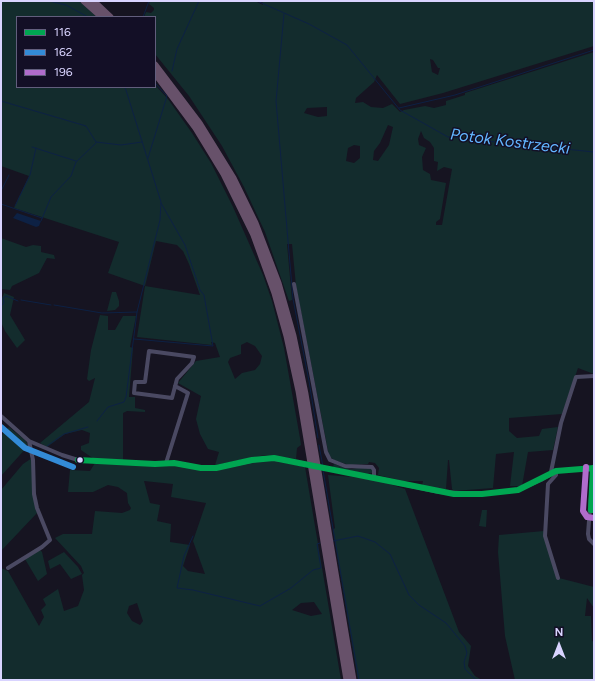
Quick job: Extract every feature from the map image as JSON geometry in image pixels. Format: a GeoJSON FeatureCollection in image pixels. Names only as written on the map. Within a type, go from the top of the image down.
{"type":"FeatureCollection","features":[{"type":"Feature","properties":{"kind":"highway"},"geometry":{"type":"LineString","coordinates":[[84,1],[101,16]]}},
{"type":"Feature","properties":{"kind":"highway"},"geometry":{"type":"LineString","coordinates":[[93,1],[109,16]]}},
{"type":"Feature","properties":{"kind":"highway"},"geometry":{"type":"LineString","coordinates":[[156,66],[192,112],[226,167],[255,222],[278,283],[293,336],[304,388],[353,680]]}},
{"type":"Feature","properties":{"kind":"highway"},"geometry":{"type":"LineString","coordinates":[[156,74],[196,128],[222,170],[249,225],[274,288],[287,336],[297,384],[347,680]]}},
{"type":"Feature","properties":{"kind":"street"},"geometry":{"type":"LineString","coordinates":[[294,284],[324,448],[330,460],[344,466],[372,467],[374,470],[374,478]]}},
{"type":"Feature","properties":{"kind":"street"},"geometry":{"type":"LineString","coordinates":[[149,351],[194,356],[192,363],[177,379],[175,386],[172,398],[134,393],[135,382],[145,382],[149,351]]}},
{"type":"Feature","properties":{"kind":"street"},"geometry":{"type":"LineString","coordinates":[[551,472],[561,423],[576,377],[594,376]]}},
{"type":"Feature","properties":{"kind":"street"},"geometry":{"type":"LineString","coordinates":[[166,463],[188,393],[175,386]]}},
{"type":"Feature","properties":{"kind":"street"},"geometry":{"type":"LineString","coordinates":[[1,416],[29,441],[78,460],[166,463],[209,468],[266,458],[297,462],[439,492],[482,494],[518,490],[541,480],[551,472],[594,468],[589,539],[594,544]]}},
{"type":"Feature","properties":{"kind":"street"},"geometry":{"type":"LineString","coordinates":[[8,568],[42,547],[50,540],[37,508],[34,494],[33,460],[29,441]]}},
{"type":"Feature","properties":{"kind":"street"},"geometry":{"type":"LineString","coordinates":[[556,471],[556,475],[548,484],[545,536],[558,578]]}},
{"type":"Feature","properties":{"kind":"green space"},"geometry":{"type":"Polygon","coordinates":[[[1,1],[79,1],[96,16],[16,16],[16,88],[156,88],[156,86],[168,99],[211,163],[233,207],[263,275],[272,301],[284,348],[301,445],[297,448],[296,459],[265,455],[215,465],[219,452],[208,449],[200,434],[196,419],[201,396],[178,383],[196,361],[220,357],[215,343],[211,342],[212,345],[137,337],[145,286],[108,273],[119,242],[14,208],[29,176],[1,166],[1,1]],[[156,241],[145,286],[200,295],[183,251],[177,245],[156,241]],[[247,342],[241,345],[241,354],[230,358],[228,362],[235,379],[242,373],[255,370],[260,364],[262,356],[255,346],[247,342]]]}},
{"type":"Feature","properties":{"kind":"green space"},"geometry":{"type":"Polygon","coordinates":[[[150,1],[255,1],[263,5],[262,1],[594,1],[594,46],[443,93],[400,104],[377,75],[374,82],[356,98],[355,103],[363,102],[371,107],[383,108],[392,104],[400,112],[425,106],[434,108],[446,105],[446,101],[465,95],[465,93],[594,52],[594,374],[578,368],[562,414],[509,418],[509,431],[517,438],[539,436],[542,429],[558,427],[553,450],[528,452],[522,486],[510,486],[514,452],[496,454],[493,488],[454,491],[452,489],[449,460],[446,489],[442,490],[422,486],[423,481],[403,481],[378,475],[379,468],[375,463],[369,462],[368,464],[349,465],[334,460],[329,456],[296,286],[292,244],[287,244],[292,300],[289,301],[265,232],[244,187],[222,146],[189,96],[156,55],[156,16],[144,16],[146,12],[151,13],[154,8],[149,4],[150,1]],[[430,59],[432,72],[438,75],[440,68],[438,68],[433,60],[430,59]],[[327,107],[307,108],[304,113],[318,117],[327,116],[327,107]],[[388,125],[380,143],[374,151],[373,160],[378,161],[389,145],[393,127],[388,125]],[[421,131],[418,139],[419,145],[426,148],[422,157],[423,170],[430,174],[431,180],[446,183],[440,219],[436,222],[436,225],[442,225],[452,169],[444,167],[437,171],[438,162],[434,161],[434,148],[430,142],[424,138],[421,131]],[[354,145],[348,148],[346,161],[354,163],[360,158],[360,146],[354,145]]]}},
{"type":"Feature","properties":{"kind":"green space"},"geometry":{"type":"Polygon","coordinates":[[[1,238],[26,247],[33,245],[41,246],[41,252],[54,255],[55,259],[47,258],[39,273],[12,286],[10,290],[1,289],[1,238]]]}},
{"type":"Feature","properties":{"kind":"green space"},"geometry":{"type":"Polygon","coordinates":[[[112,292],[116,292],[119,306],[115,310],[107,311],[112,292]]]}},
{"type":"Feature","properties":{"kind":"green space"},"geometry":{"type":"Polygon","coordinates":[[[4,293],[14,297],[10,315],[25,340],[17,348],[5,331],[1,322],[1,301],[4,293]]]}},
{"type":"Feature","properties":{"kind":"green space"},"geometry":{"type":"Polygon","coordinates":[[[100,315],[108,316],[108,330],[115,330],[123,316],[136,316],[130,347],[133,348],[129,397],[135,397],[135,408],[145,410],[145,412],[127,411],[123,413],[123,460],[94,459],[81,450],[81,446],[89,443],[90,433],[82,430],[65,434],[47,447],[40,443],[89,402],[95,378],[89,381],[87,379],[91,350],[100,315]]]}},
{"type":"Feature","properties":{"kind":"green space"},"geometry":{"type":"Polygon","coordinates":[[[9,427],[26,441],[28,446],[1,476],[1,436],[9,427]]]}},
{"type":"Feature","properties":{"kind":"green space"},"geometry":{"type":"Polygon","coordinates":[[[32,458],[37,513],[1,551],[1,490],[23,464],[32,458]]]}},
{"type":"Feature","properties":{"kind":"green space"},"geometry":{"type":"Polygon","coordinates":[[[269,460],[305,467],[341,680],[1,680],[1,568],[8,571],[39,626],[44,617],[41,610],[46,605],[43,599],[58,589],[64,611],[78,606],[84,590],[82,575],[84,573],[81,566],[55,538],[63,534],[92,534],[95,511],[122,513],[130,510],[131,508],[128,503],[127,493],[118,487],[108,485],[93,492],[68,492],[70,470],[90,471],[95,463],[171,465],[208,469],[269,460]],[[144,481],[150,503],[160,505],[157,521],[171,524],[170,542],[190,545],[183,566],[188,571],[205,574],[193,541],[206,503],[171,497],[173,484],[144,481]],[[314,602],[301,603],[292,610],[311,616],[322,614],[314,602]],[[137,603],[129,606],[127,613],[132,621],[140,625],[143,621],[137,603]]]}},
{"type":"Feature","properties":{"kind":"green space"},"geometry":{"type":"Polygon","coordinates":[[[334,464],[352,469],[368,466],[372,468],[372,473],[365,474],[333,467],[334,464]]]}},
{"type":"Feature","properties":{"kind":"green space"},"geometry":{"type":"Polygon","coordinates":[[[328,475],[380,481],[405,489],[459,632],[471,646],[468,666],[475,676],[482,680],[358,680],[333,530],[335,528],[328,475]]]}},
{"type":"Feature","properties":{"kind":"green space"},"geometry":{"type":"Polygon","coordinates":[[[482,510],[487,510],[486,527],[479,526],[482,510]]]}},
{"type":"Feature","properties":{"kind":"green space"},"geometry":{"type":"Polygon","coordinates":[[[544,531],[559,578],[594,587],[594,608],[587,598],[585,616],[591,616],[592,641],[594,642],[594,680],[515,680],[505,636],[498,552],[499,535],[544,531]]]}},
{"type":"Feature","properties":{"kind":"green space"},"geometry":{"type":"Polygon","coordinates":[[[40,550],[42,552],[47,574],[38,581],[25,559],[40,550]]]}},
{"type":"Feature","properties":{"kind":"green space"},"geometry":{"type":"Polygon","coordinates":[[[64,552],[78,567],[82,574],[71,579],[60,564],[50,569],[48,561],[64,552]]]}},
{"type":"Feature","properties":{"kind":"water"},"geometry":{"type":"Polygon","coordinates":[[[17,213],[41,221],[39,226],[36,227],[13,218],[17,213]]]}},
{"type":"Feature","properties":{"kind":"waterway"},"geometry":{"type":"LineString","coordinates":[[49,1],[66,5],[86,16]]}},
{"type":"Feature","properties":{"kind":"waterway"},"geometry":{"type":"LineString","coordinates":[[143,16],[149,1]]}},
{"type":"Feature","properties":{"kind":"waterway"},"geometry":{"type":"LineString","coordinates":[[172,71],[177,49],[199,1]]}},
{"type":"Feature","properties":{"kind":"waterway","name":"Potok Kostrzecki"},"geometry":{"type":"LineString","coordinates":[[257,1],[309,24],[347,45],[400,110],[448,137],[594,152]]}},
{"type":"Feature","properties":{"kind":"waterway"},"geometry":{"type":"LineString","coordinates":[[284,14],[276,101],[293,299],[309,381],[318,438]]}},
{"type":"Feature","properties":{"kind":"waterway"},"geometry":{"type":"LineString","coordinates":[[399,108],[455,95],[594,50]]}},
{"type":"Feature","properties":{"kind":"waterway"},"geometry":{"type":"LineString","coordinates":[[148,158],[167,96],[156,84]]}},
{"type":"Feature","properties":{"kind":"waterway"},"geometry":{"type":"LineString","coordinates":[[97,421],[108,407],[124,402],[126,397],[137,312],[160,220],[161,202],[125,88]]}},
{"type":"Feature","properties":{"kind":"waterway"},"geometry":{"type":"LineString","coordinates":[[1,101],[86,126],[96,142]]}},
{"type":"Feature","properties":{"kind":"waterway"},"geometry":{"type":"LineString","coordinates":[[96,142],[121,145],[142,142]]}},
{"type":"Feature","properties":{"kind":"waterway"},"geometry":{"type":"LineString","coordinates":[[41,221],[51,197],[71,176],[76,162],[96,143]]}},
{"type":"Feature","properties":{"kind":"waterway"},"geometry":{"type":"LineString","coordinates":[[32,147],[76,161]]}},
{"type":"Feature","properties":{"kind":"waterway"},"geometry":{"type":"LineString","coordinates":[[15,206],[30,175],[36,148]]}},
{"type":"Feature","properties":{"kind":"waterway"},"geometry":{"type":"LineString","coordinates":[[1,191],[9,175]]}},
{"type":"Feature","properties":{"kind":"waterway"},"geometry":{"type":"LineString","coordinates":[[134,339],[213,346],[204,295],[200,290],[185,245],[161,203]]}},
{"type":"Feature","properties":{"kind":"waterway"},"geometry":{"type":"LineString","coordinates":[[1,204],[42,218]]}},
{"type":"Feature","properties":{"kind":"waterway"},"geometry":{"type":"LineString","coordinates":[[1,306],[4,303],[3,298],[6,296],[18,301]]}},
{"type":"Feature","properties":{"kind":"waterway"},"geometry":{"type":"LineString","coordinates":[[21,300],[51,305]]}},
{"type":"Feature","properties":{"kind":"waterway"},"geometry":{"type":"LineString","coordinates":[[54,305],[102,313],[137,312]]}},
{"type":"Feature","properties":{"kind":"waterway"},"geometry":{"type":"LineString","coordinates":[[47,446],[64,434],[88,427]]}},
{"type":"Feature","properties":{"kind":"waterway"},"geometry":{"type":"LineString","coordinates":[[319,445],[323,467]]}},
{"type":"Feature","properties":{"kind":"waterway"},"geometry":{"type":"LineString","coordinates":[[323,470],[359,680]]}},
{"type":"Feature","properties":{"kind":"waterway"},"geometry":{"type":"LineString","coordinates":[[193,536],[184,556],[177,588],[193,590],[260,606],[291,588],[313,570],[321,568],[317,544],[320,543]]}},
{"type":"Feature","properties":{"kind":"waterway"},"geometry":{"type":"LineString","coordinates":[[333,541],[358,536],[375,542],[390,554],[409,595],[419,605],[446,623],[465,646],[467,653],[464,662],[465,669],[476,680]]}},
{"type":"Feature","properties":{"kind":"transit line","name":"162"},"geometry":{"type":"LineString","coordinates":[[1,427],[25,448],[73,467]]}},
{"type":"Feature","properties":{"kind":"transit line","name":"116"},"geometry":{"type":"LineString","coordinates":[[78,460],[155,464],[174,463],[201,468],[216,468],[252,460],[274,458],[454,494],[482,494],[518,490],[556,471],[594,468]]}},
{"type":"Feature","properties":{"kind":"transit line","name":"196"},"geometry":{"type":"LineString","coordinates":[[586,467],[583,511],[587,517],[594,518]]}},
{"type":"Feature","properties":{"kind":"transit line","name":"116"},"geometry":{"type":"LineString","coordinates":[[593,468],[591,510],[594,510]]}}]}
